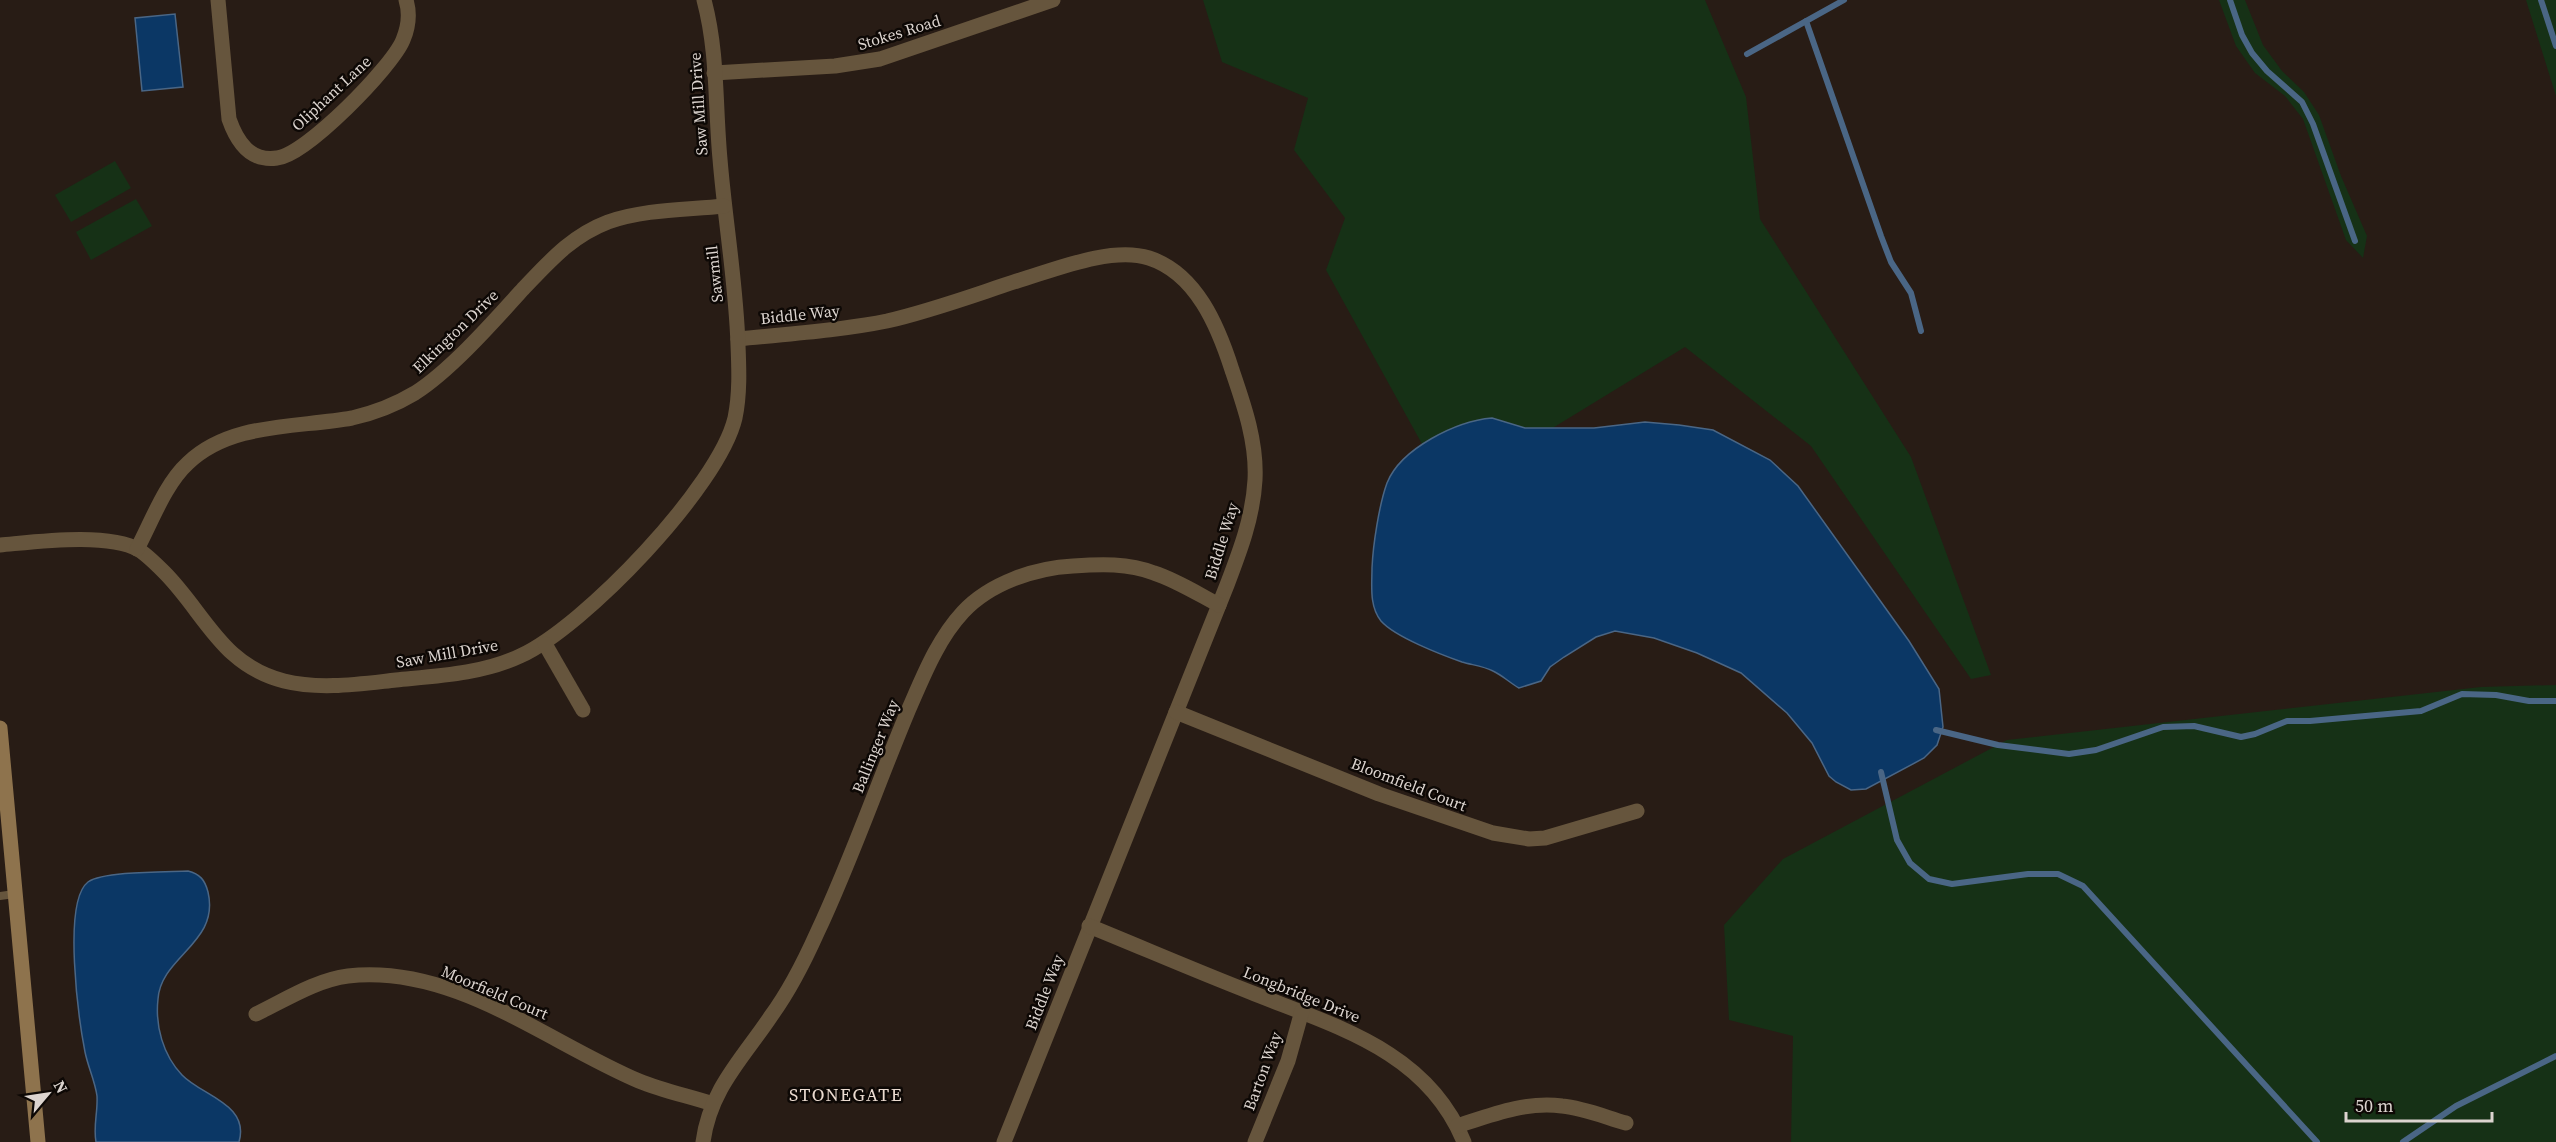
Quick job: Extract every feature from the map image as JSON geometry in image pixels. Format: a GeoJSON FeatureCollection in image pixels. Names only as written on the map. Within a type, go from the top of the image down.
{"type":"FeatureCollection","features":[{"type":"Feature","properties":{"kind":"street","name":"Oliphant Lane"},"geometry":{"type":"LineString","coordinates":[[218,0],[229,119],[235,136],[246,150],[262,158],[279,158],[295,151],[325,127],[387,65],[402,42],[408,24],[406,0]]}},
{"type":"Feature","properties":{"kind":"street","name":"Saw Mill Drive"},"geometry":{"type":"LineString","coordinates":[[704,0],[711,27],[724,206]]}},
{"type":"Feature","properties":{"kind":"street","name":"Stokes Road"},"geometry":{"type":"LineString","coordinates":[[714,73],[835,66],[880,59],[1053,0]]}},
{"type":"Feature","properties":{"kind":"street","name":"Sawmill"},"geometry":{"type":"LineString","coordinates":[[724,206],[738,339]]}},
{"type":"Feature","properties":{"kind":"street","name":"Elkington Drive"},"geometry":{"type":"LineString","coordinates":[[137,549],[175,479],[202,451],[242,434],[352,418],[396,403],[435,378],[514,300],[555,254],[588,231],[606,223],[641,214],[724,206]]}},
{"type":"Feature","properties":{"kind":"street","name":"Biddle Way"},"geometry":{"type":"LineString","coordinates":[[738,339],[885,321],[1104,257],[1125,254],[1147,257],[1168,266],[1186,280],[1200,298],[1221,339],[1244,404],[1254,453],[1255,480],[1245,534],[1219,605],[1089,926],[1018,1112],[1004,1142]]}},
{"type":"Feature","properties":{"kind":"street","name":"Saw Mill Drive"},"geometry":{"type":"LineString","coordinates":[[137,549],[160,567],[186,596],[223,647],[239,661],[279,680],[301,685],[347,685],[444,675],[517,658],[545,644],[608,589],[649,547],[693,496],[713,468],[735,420],[739,394],[738,339]]}},
{"type":"Feature","properties":{"kind":"street"},"geometry":{"type":"LineString","coordinates":[[0,545],[90,540],[137,549]]}},
{"type":"Feature","properties":{"kind":"street","name":"Ballinger Way"},"geometry":{"type":"LineString","coordinates":[[703,1142],[705,1125],[713,1104],[731,1069],[770,1019],[791,986],[825,915],[885,764],[931,658],[964,611],[994,589],[1029,573],[1086,565],[1123,565],[1155,573],[1219,605]]}},
{"type":"Feature","properties":{"kind":"street"},"geometry":{"type":"LineString","coordinates":[[545,644],[583,710]]}},
{"type":"Feature","properties":{"kind":"street","name":"Bloomfield Court"},"geometry":{"type":"LineString","coordinates":[[1176,712],[1379,794],[1493,833],[1545,838],[1637,811]]}},
{"type":"Feature","properties":{"kind":"street"},"geometry":{"type":"LineString","coordinates":[[0,728],[7,895],[38,1142]]}},
{"type":"Feature","properties":{"kind":"street","name":"Longbridge Drive"},"geometry":{"type":"LineString","coordinates":[[1089,926],[1302,1011],[1368,1041],[1404,1064],[1437,1094],[1464,1142]]}},
{"type":"Feature","properties":{"kind":"street","name":"Moorfield Court"},"geometry":{"type":"LineString","coordinates":[[256,1014],[310,988],[347,976],[383,975],[409,979],[435,985],[484,1004],[639,1081],[713,1104]]}},
{"type":"Feature","properties":{"kind":"street","name":"Barton Way"},"geometry":{"type":"LineString","coordinates":[[1255,1142],[1288,1061],[1302,1011]]}},
{"type":"Feature","properties":{"kind":"street"},"geometry":{"type":"LineString","coordinates":[[1456,1126],[1503,1111],[1546,1105],[1575,1108],[1626,1123]]}},
{"type":"Feature","properties":{"kind":"green space"},"geometry":{"type":"Polygon","coordinates":[[[1203,0],[1705,0],[1746,97],[1760,219],[1911,457],[1991,675],[1971,679],[1811,446],[1685,347],[1551,429],[1422,444],[1326,270],[1345,218],[1294,150],[1308,98],[1222,62],[1203,0]]]}},
{"type":"Feature","properties":{"kind":"green space"},"geometry":{"type":"Polygon","coordinates":[[[2219,0],[2245,0],[2263,45],[2282,71],[2304,92],[2319,115],[2341,176],[2367,236],[2363,258],[2346,240],[2303,119],[2285,96],[2255,73],[2236,46],[2219,0]]]}},
{"type":"Feature","properties":{"kind":"green space"},"geometry":{"type":"Polygon","coordinates":[[[2526,0],[2556,0],[2556,96],[2526,0]]]}},
{"type":"Feature","properties":{"kind":"green space"},"geometry":{"type":"Polygon","coordinates":[[[115,161],[131,188],[71,222],[55,195],[115,161]]]}},
{"type":"Feature","properties":{"kind":"green space"},"geometry":{"type":"Polygon","coordinates":[[[136,199],[152,226],[91,260],[76,232],[136,199]]]}},
{"type":"Feature","properties":{"kind":"green space"},"geometry":{"type":"Polygon","coordinates":[[[2556,685],[2556,1142],[1791,1142],[1793,1036],[1729,1020],[1724,925],[1783,859],[2007,740],[2481,687],[2556,685]]]}},
{"type":"Feature","properties":{"kind":"water"},"geometry":{"type":"Polygon","coordinates":[[[175,14],[183,87],[142,91],[135,18],[175,14]]]}},
{"type":"Feature","properties":{"kind":"water"},"geometry":{"type":"Polygon","coordinates":[[[1492,418],[1525,428],[1594,428],[1645,422],[1713,430],[1770,460],[1798,486],[1909,641],[1939,689],[1943,727],[1937,745],[1924,758],[1866,789],[1851,790],[1829,776],[1812,743],[1787,713],[1741,673],[1697,653],[1654,638],[1615,631],[1596,637],[1564,657],[1550,667],[1541,681],[1519,688],[1493,671],[1431,650],[1388,627],[1377,615],[1372,588],[1375,537],[1387,483],[1404,458],[1432,438],[1463,424],[1492,418]]]}},
{"type":"Feature","properties":{"kind":"water"},"geometry":{"type":"Polygon","coordinates":[[[188,871],[204,881],[208,892],[209,909],[206,924],[198,937],[169,971],[162,984],[157,1009],[159,1030],[165,1049],[182,1075],[222,1102],[238,1118],[241,1129],[239,1142],[96,1142],[97,1096],[82,1037],[74,963],[76,913],[80,894],[88,882],[96,878],[136,873],[188,871]]]}},
{"type":"Feature","properties":{"kind":"waterway"},"geometry":{"type":"LineString","coordinates":[[1747,54],[1844,0]]}},
{"type":"Feature","properties":{"kind":"waterway"},"geometry":{"type":"LineString","coordinates":[[2230,0],[2242,35],[2252,53],[2267,71],[2302,102],[2313,124],[2355,241]]}},
{"type":"Feature","properties":{"kind":"waterway"},"geometry":{"type":"LineString","coordinates":[[2541,0],[2556,46]]}},
{"type":"Feature","properties":{"kind":"waterway"},"geometry":{"type":"LineString","coordinates":[[1806,21],[1881,236],[1891,262],[1911,293],[1921,331]]}},
{"type":"Feature","properties":{"kind":"waterway"},"geometry":{"type":"LineString","coordinates":[[1936,730],[1998,745],[2069,754],[2096,750],[2163,727],[2194,726],[2241,737],[2287,721],[2421,711],[2462,694],[2496,695],[2529,701],[2556,701]]}},
{"type":"Feature","properties":{"kind":"waterway"},"geometry":{"type":"LineString","coordinates":[[1881,772],[1897,840],[1910,863],[1929,879],[1952,884],[2028,874],[2058,874],[2083,886],[2317,1142]]}},
{"type":"Feature","properties":{"kind":"waterway"},"geometry":{"type":"LineString","coordinates":[[2403,1142],[2456,1106],[2556,1056]]}},
{"type":"Feature","properties":{"kind":"district","name":"STONEGATE"},"geometry":{"type":"Point","coordinates":[846,1094]}}]}
